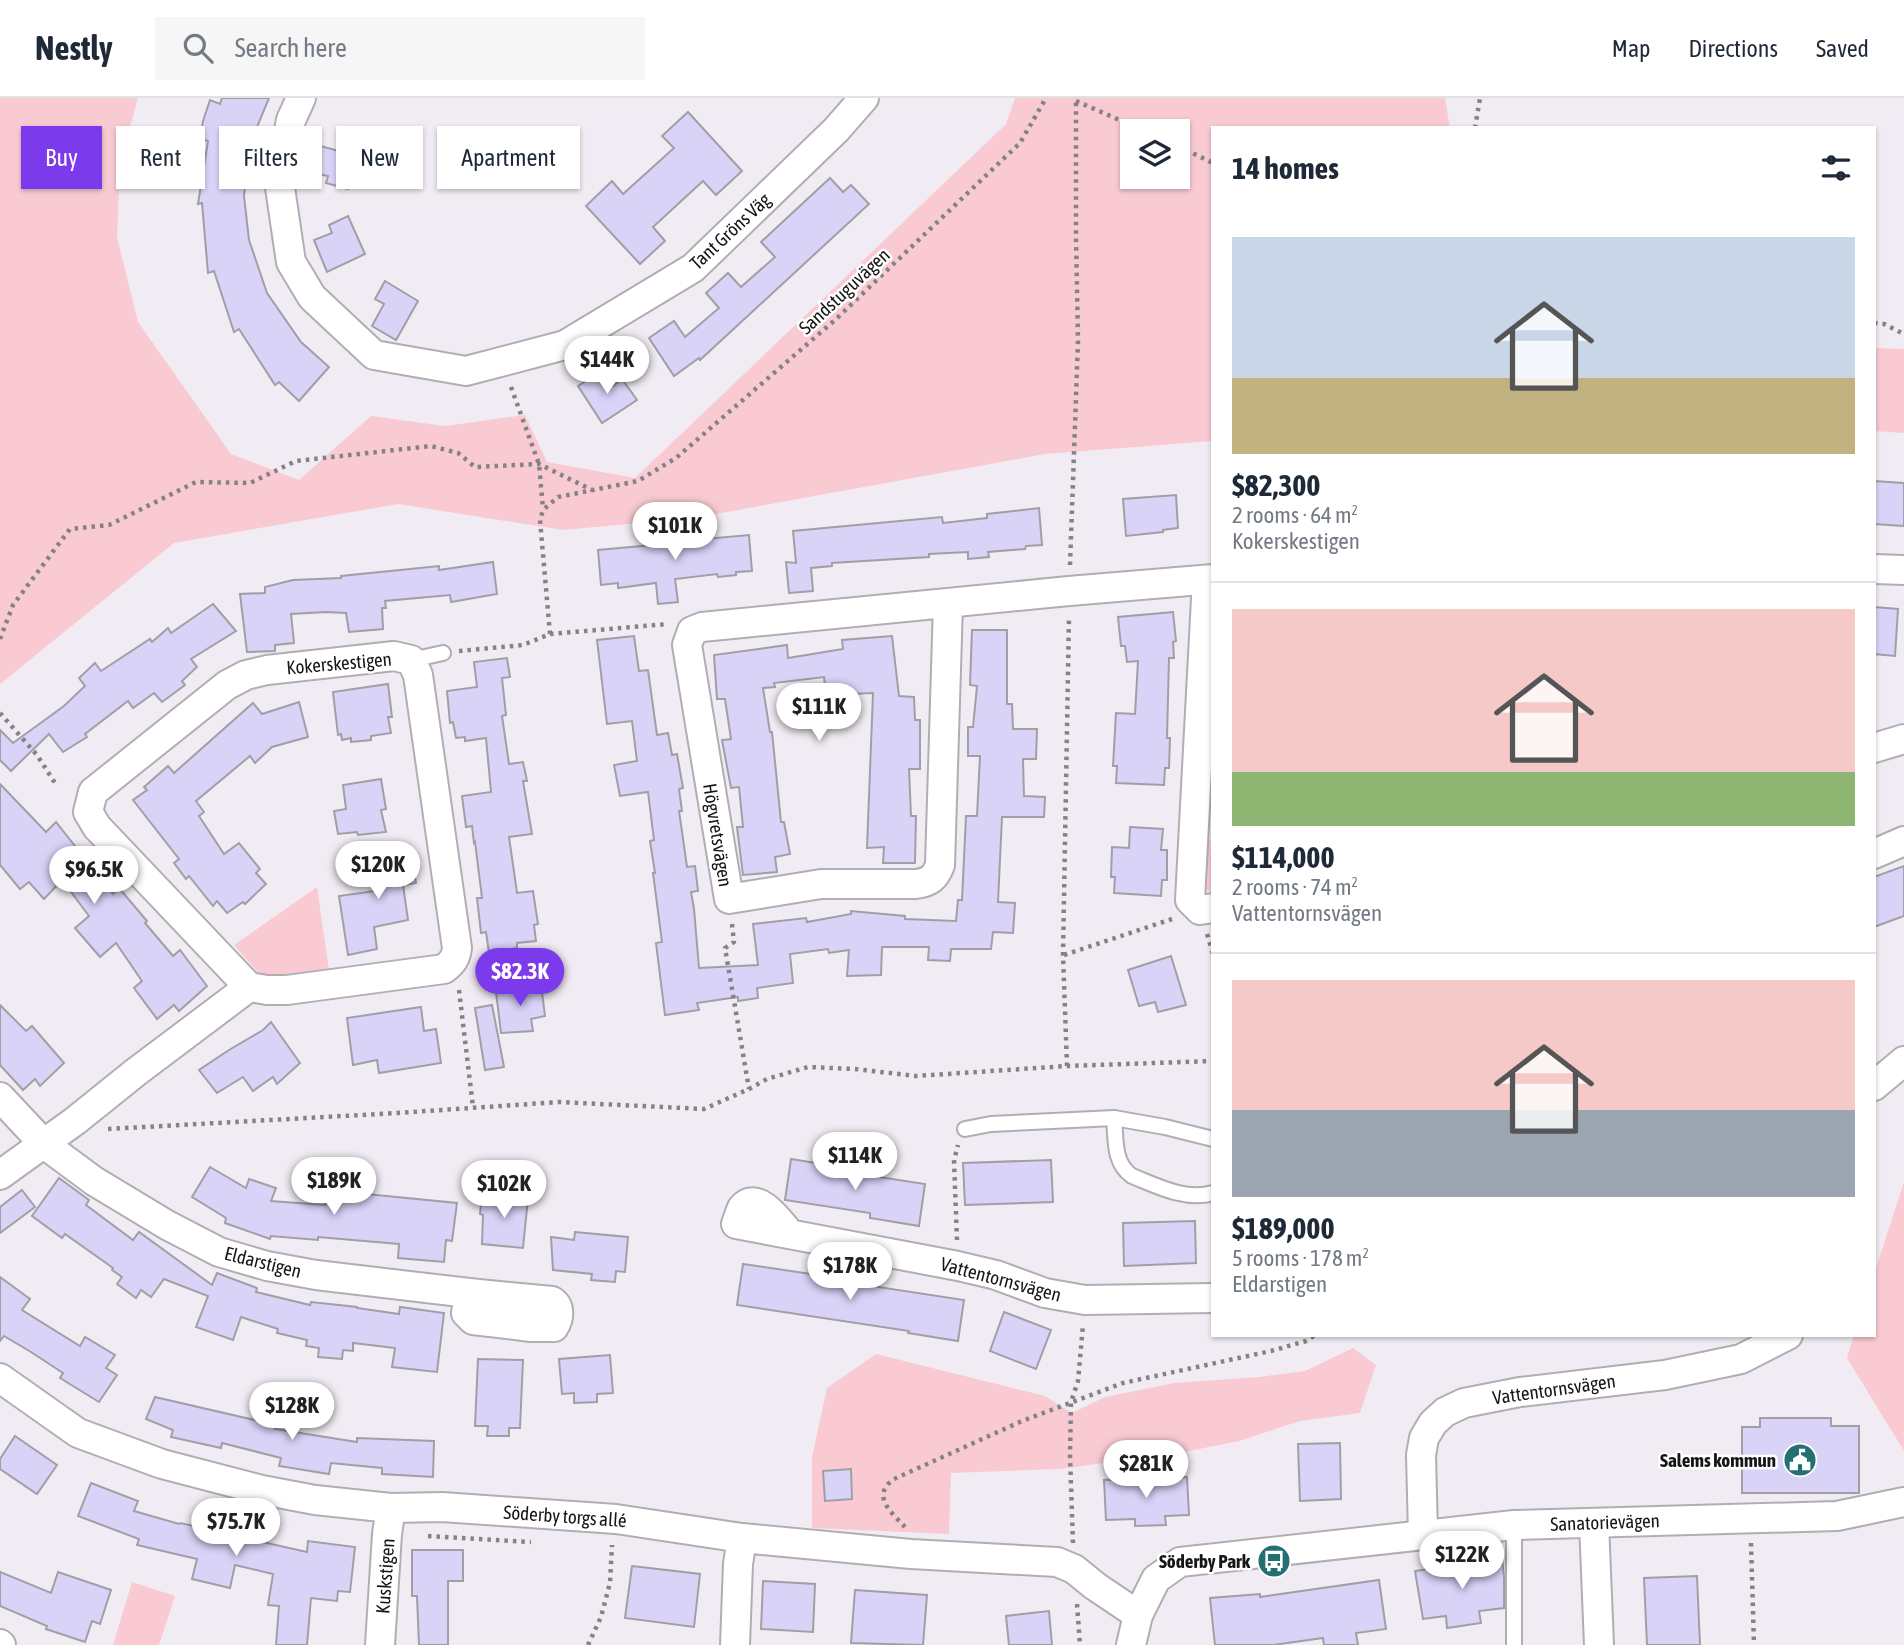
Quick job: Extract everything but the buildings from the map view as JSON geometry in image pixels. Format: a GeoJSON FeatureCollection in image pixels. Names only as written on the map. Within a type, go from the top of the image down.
{"type":"FeatureCollection","features":[{"type":"Feature","properties":{"kind":"street","name":"Tant Gröns Väg"},"geometry":{"type":"LineString","coordinates":[[301,98],[290,120],[279,181],[291,262],[312,297],[374,355],[466,371],[565,345],[693,268],[836,130],[864,98]]}},
{"type":"Feature","properties":{"kind":"street"},"geometry":{"type":"LineString","coordinates":[[1876,569],[1904,570]]}},
{"type":"Feature","properties":{"kind":"street"},"geometry":{"type":"LineString","coordinates":[[692,631],[702,626],[1210,580],[1190,900],[1206,909]]}},
{"type":"Feature","properties":{"kind":"street","name":"Högvretsvägen"},"geometry":{"type":"LineString","coordinates":[[692,631],[687,645],[729,899],[821,884],[928,883],[936,876],[940,865],[948,604]]}},
{"type":"Feature","properties":{"kind":"street","name":"Kokerskestigen"},"geometry":{"type":"LineString","coordinates":[[249,987],[97,827],[88,812],[93,792],[227,685],[246,675],[267,670],[394,656],[411,660],[418,675],[457,948],[452,963]]}},
{"type":"Feature","properties":{"kind":"street"},"geometry":{"type":"LineString","coordinates":[[1876,747],[1904,739]]}},
{"type":"Feature","properties":{"kind":"street"},"geometry":{"type":"LineString","coordinates":[[1876,853],[1904,841]]}},
{"type":"Feature","properties":{"kind":"street"},"geometry":{"type":"LineString","coordinates":[[0,1175],[249,987],[286,990],[444,969],[452,963]]}},
{"type":"Feature","properties":{"kind":"street"},"geometry":{"type":"LineString","coordinates":[[1876,1084],[1904,1061]]}},
{"type":"Feature","properties":{"kind":"street","name":"Eldarstigen"},"geometry":{"type":"LineString","coordinates":[[0,1097],[44,1144],[94,1181],[167,1225],[219,1252],[267,1266],[316,1275],[469,1293]]}},
{"type":"Feature","properties":{"kind":"street","name":"Vattentornsvägen"},"geometry":{"type":"LineString","coordinates":[[790,1234],[958,1266],[996,1275],[1045,1293],[1085,1300],[1211,1298]]}},
{"type":"Feature","properties":{"kind":"street","name":"Vattentornsvägen"},"geometry":{"type":"LineString","coordinates":[[1423,1535],[1421,1455],[1424,1438],[1433,1423],[1445,1412],[1465,1403],[1520,1392],[1665,1375],[1741,1359],[1784,1337]]}},
{"type":"Feature","properties":{"kind":"street","name":"Söderby torgs allé"},"geometry":{"type":"LineString","coordinates":[[4,1389],[78,1433],[162,1464],[315,1500],[391,1508],[442,1507],[616,1519],[742,1538],[911,1554],[1056,1562],[1075,1580],[1095,1586],[1138,1615]]}},
{"type":"Feature","properties":{"kind":"street","name":"Sanatorievägen"},"geometry":{"type":"LineString","coordinates":[[1138,1615],[1157,1579],[1180,1562],[1514,1525],[1837,1516],[1904,1502]]}},
{"type":"Feature","properties":{"kind":"street","name":"Kuskstigen"},"geometry":{"type":"LineString","coordinates":[[380,1645],[391,1508]]}},
{"type":"Feature","properties":{"kind":"street"},"geometry":{"type":"LineString","coordinates":[[1594,1523],[1599,1645]]}},
{"type":"Feature","properties":{"kind":"street"},"geometry":{"type":"LineString","coordinates":[[735,1645],[738,1564],[742,1538]]}},
{"type":"Feature","properties":{"kind":"street"},"geometry":{"type":"LineString","coordinates":[[1131,1645],[1138,1615]]}},
{"type":"Feature","properties":{"kind":"lane"},"geometry":{"type":"LineString","coordinates":[[411,660],[443,653]]}},
{"type":"Feature","properties":{"kind":"lane"},"geometry":{"type":"LineString","coordinates":[[965,1129],[991,1124],[1114,1118],[1211,1138]]}},
{"type":"Feature","properties":{"kind":"lane"},"geometry":{"type":"LineString","coordinates":[[1114,1118],[1118,1161],[1125,1171],[1182,1194],[1211,1193]]}},
{"type":"Feature","properties":{"kind":"lane"},"geometry":{"type":"LineString","coordinates":[[1514,1525],[1514,1645]]}},
{"type":"Feature","properties":{"kind":"path","name":"Sandstuguvägen"},"geometry":{"type":"LineString","coordinates":[[543,510],[558,497],[638,481],[676,458],[835,320],[1020,143],[1046,98]]}},
{"type":"Feature","properties":{"kind":"path"},"geometry":{"type":"LineString","coordinates":[[1475,126],[1480,98]]}},
{"type":"Feature","properties":{"kind":"path"},"geometry":{"type":"LineString","coordinates":[[1067,1066],[1063,955],[1069,591],[1078,341],[1076,99],[1120,119]]}},
{"type":"Feature","properties":{"kind":"path"},"geometry":{"type":"LineString","coordinates":[[1190,152],[1211,162]]}},
{"type":"Feature","properties":{"kind":"path"},"geometry":{"type":"LineString","coordinates":[[1876,323],[1884,324],[1904,334]]}},
{"type":"Feature","properties":{"kind":"path"},"geometry":{"type":"LineString","coordinates":[[502,361],[539,464],[543,510],[540,520],[550,634]]}},
{"type":"Feature","properties":{"kind":"path"},"geometry":{"type":"LineString","coordinates":[[0,639],[13,605],[70,529],[109,525],[195,482],[250,483],[296,461],[431,446],[458,453],[475,467],[539,464],[593,491]]}},
{"type":"Feature","properties":{"kind":"path"},"geometry":{"type":"LineString","coordinates":[[443,653],[523,645],[550,634],[647,625],[677,624],[692,631]]}},
{"type":"Feature","properties":{"kind":"path"},"geometry":{"type":"LineString","coordinates":[[0,713],[37,755],[55,783]]}},
{"type":"Feature","properties":{"kind":"path"},"geometry":{"type":"LineString","coordinates":[[729,899],[734,942],[726,948],[749,1089]]}},
{"type":"Feature","properties":{"kind":"path"},"geometry":{"type":"LineString","coordinates":[[1063,955],[1206,909]]}},
{"type":"Feature","properties":{"kind":"path"},"geometry":{"type":"LineString","coordinates":[[452,963],[458,985],[473,1107]]}},
{"type":"Feature","properties":{"kind":"path"},"geometry":{"type":"LineString","coordinates":[[75,1121],[86,1129],[106,1130],[559,1102],[704,1109],[767,1079],[808,1068],[855,1069],[916,1076],[1067,1066],[1211,1061]]}},
{"type":"Feature","properties":{"kind":"path"},"geometry":{"type":"LineString","coordinates":[[958,1266],[954,1160],[965,1129]]}},
{"type":"Feature","properties":{"kind":"path"},"geometry":{"type":"LineString","coordinates":[[1080,1645],[1075,1580],[1070,1402],[1078,1381],[1085,1300]]}},
{"type":"Feature","properties":{"kind":"path"},"geometry":{"type":"LineString","coordinates":[[911,1554],[908,1530],[885,1505],[883,1495],[889,1483],[1022,1421],[1123,1382],[1271,1352],[1312,1337]]}},
{"type":"Feature","properties":{"kind":"path"},"geometry":{"type":"LineString","coordinates":[[1750,1518],[1754,1645]]}},
{"type":"Feature","properties":{"kind":"path"},"geometry":{"type":"LineString","coordinates":[[588,1645],[601,1617],[610,1583],[616,1519]]}},
{"type":"Feature","properties":{"kind":"shaded area"},"geometry":{"type":"Polygon","coordinates":[[[0,98],[138,98],[130,126],[116,126],[116,189],[119,189],[117,237],[138,322],[231,454],[299,480],[371,416],[445,426],[525,415],[547,462],[635,478],[1006,124],[1015,98],[1445,98],[1450,126],[1211,126],[1211,441],[1045,454],[694,518],[563,530],[398,504],[174,543],[0,684],[0,98]]]}},
{"type":"Feature","properties":{"kind":"shaded area"},"geometry":{"type":"Polygon","coordinates":[[[1876,348],[1904,349],[1904,433],[1876,431],[1876,348]]]}},
{"type":"Feature","properties":{"kind":"shaded area"},"geometry":{"type":"Polygon","coordinates":[[[1206,840],[1211,840],[1211,893],[1202,886],[1206,840]]]}},
{"type":"Feature","properties":{"kind":"shaded area"},"geometry":{"type":"Polygon","coordinates":[[[317,887],[330,977],[262,977],[234,945],[317,887]]]}},
{"type":"Feature","properties":{"kind":"shaded area"},"geometry":{"type":"Polygon","coordinates":[[[1904,1182],[1904,1451],[1847,1358],[1853,1337],[1876,1337],[1876,1268],[1904,1182]]]}},
{"type":"Feature","properties":{"kind":"shaded area"},"geometry":{"type":"Polygon","coordinates":[[[1353,1348],[1376,1365],[1360,1413],[1300,1421],[1239,1441],[1184,1452],[1060,1469],[951,1473],[949,1534],[812,1528],[812,1457],[827,1388],[876,1354],[1045,1396],[1072,1413],[1105,1397],[1174,1383],[1305,1371],[1353,1348]]]}},
{"type":"Feature","properties":{"kind":"shaded area"},"geometry":{"type":"Polygon","coordinates":[[[132,1582],[175,1596],[159,1645],[113,1645],[132,1582]]]}},
{"type":"Feature","properties":{"kind":"place","name":"Salems kommun"},"geometry":{"type":"Point","coordinates":[1800,1460]}},
{"type":"Feature","properties":{"kind":"place","name":"Söderby Park"},"geometry":{"type":"Point","coordinates":[1274,1561]}}]}
